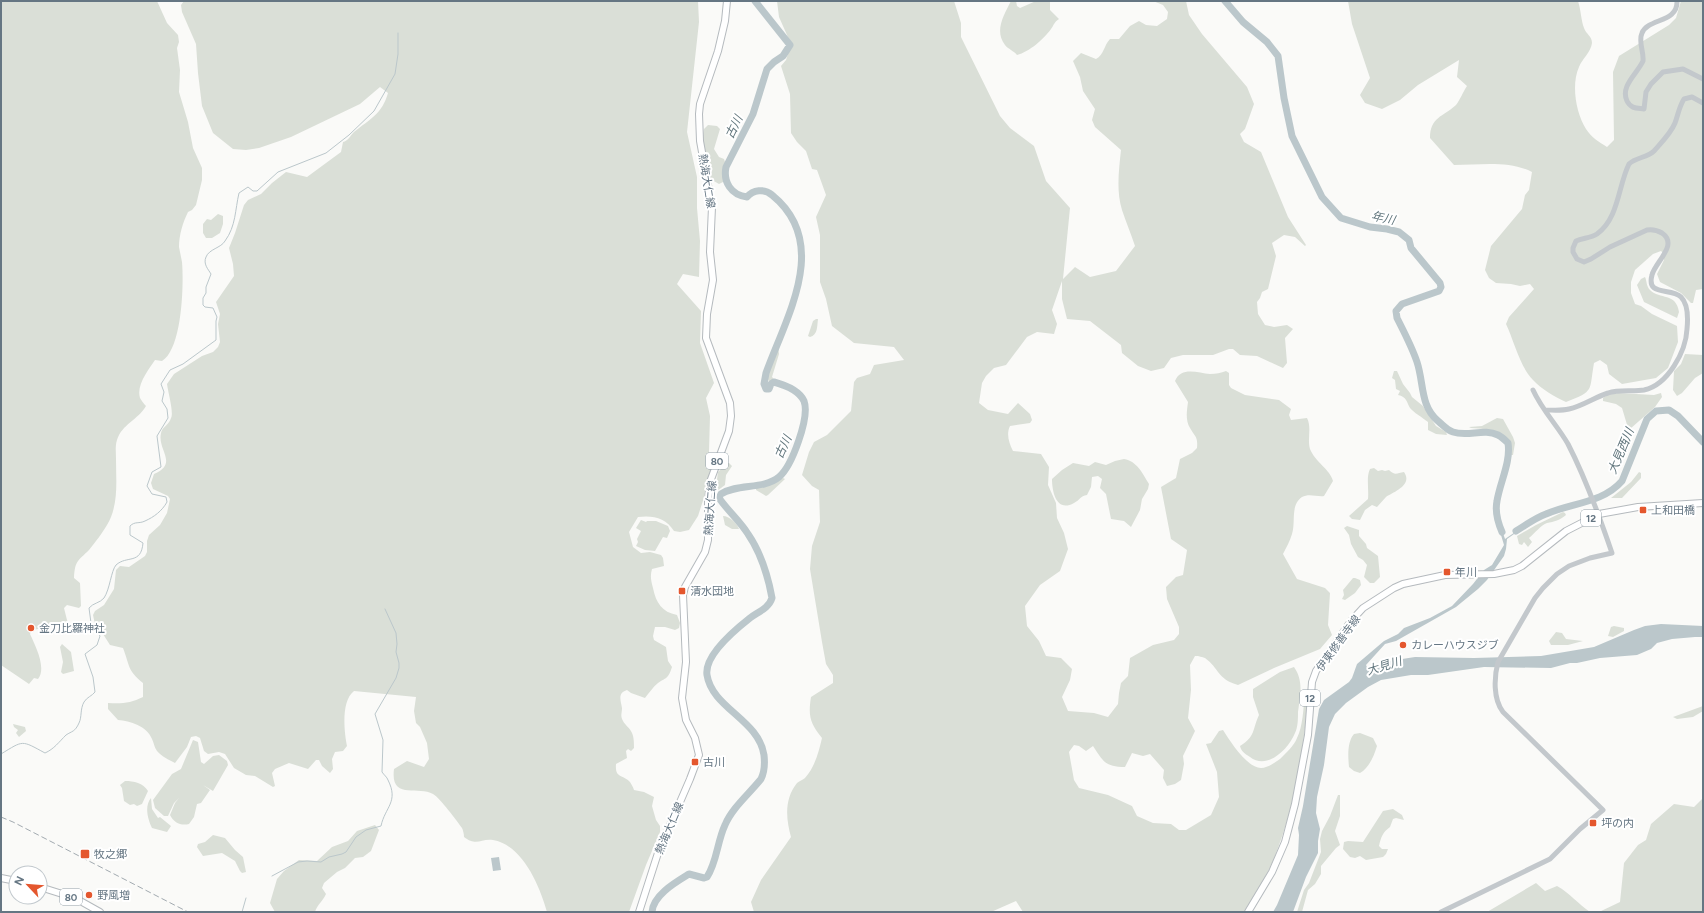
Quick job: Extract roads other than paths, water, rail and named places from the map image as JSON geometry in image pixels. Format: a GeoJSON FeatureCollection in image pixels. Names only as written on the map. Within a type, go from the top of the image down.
{"type":"FeatureCollection","features":[{"type":"Feature","properties":{"kind":"main road","name":"熱海大仁線"},"geometry":{"type":"LineString","coordinates":[[639,912],[658,852],[699,755],[695,738],[686,720],[682,698],[686,662],[683,595],[685,587],[705,552],[708,540],[708,502],[710,482],[732,416],[730,403],[706,338],[707,314],[713,280],[710,252],[712,207],[700,141],[699,114],[700,104],[720,44],[725,21],[727,1]]}},
{"type":"Feature","properties":{"kind":"main road","name":"伊東修善寺線"},"geometry":{"type":"LineString","coordinates":[[1248,912],[1272,872],[1285,842],[1295,804],[1308,735],[1312,682],[1316,671],[1324,657],[1351,621],[1363,608],[1394,588],[1403,584],[1445,575],[1475,575],[1508,572],[1522,566],[1555,538],[1579,523],[1599,514],[1638,507],[1703,503]]}},
{"type":"Feature","properties":{"kind":"main road","name":"80"},"geometry":{"type":"LineString","coordinates":[[48,890],[75,898],[100,912]]}},
{"type":"Feature","properties":{"kind":"street"},"geometry":{"type":"LineString","coordinates":[[1677,1],[1676,8],[1672,14],[1646,27],[1642,31],[1640,40],[1644,56],[1627,85],[1625,95],[1632,107],[1644,109],[1646,92],[1651,84],[1663,72],[1683,69],[1703,79]]}},
{"type":"Feature","properties":{"kind":"street"},"geometry":{"type":"LineString","coordinates":[[1545,410],[1569,409],[1610,392],[1644,390],[1651,388],[1665,378],[1676,362],[1685,341],[1687,329],[1686,308],[1681,297],[1672,292],[1659,290],[1652,284],[1652,273],[1668,246],[1667,239],[1663,234],[1654,229],[1647,230],[1610,247],[1584,262],[1580,261],[1574,256],[1573,248],[1576,241],[1597,234],[1608,222],[1614,210],[1629,164],[1634,160],[1646,157],[1654,151],[1674,124],[1680,106],[1684,100],[1692,97],[1703,103]]}},
{"type":"Feature","properties":{"kind":"street"},"geometry":{"type":"LineString","coordinates":[[1441,912],[1550,859],[1580,829],[1604,810],[1503,712],[1499,706],[1496,696],[1496,674],[1498,662],[1535,598],[1543,588],[1557,574],[1568,566],[1590,558],[1612,553],[1591,493],[1567,443],[1533,390]]}},
{"type":"Feature","properties":{"kind":"water","name":"大見川"},"geometry":{"type":"Polygon","coordinates":[[[1500,524],[1505,539],[1524,527],[1507,539],[1504,556],[1487,580],[1456,607],[1396,641],[1385,644],[1366,665],[1367,667],[1383,662],[1415,657],[1474,658],[1541,656],[1594,647],[1645,626],[1661,624],[1703,626],[1703,637],[1672,639],[1657,643],[1651,649],[1637,655],[1600,658],[1551,668],[1484,667],[1428,675],[1411,675],[1381,680],[1368,687],[1346,703],[1335,714],[1329,727],[1324,765],[1317,797],[1316,813],[1320,829],[1318,853],[1306,877],[1293,912],[1273,912],[1298,855],[1298,828],[1319,709],[1324,700],[1349,682],[1357,664],[1384,641],[1398,634],[1404,628],[1430,618],[1452,606],[1484,570],[1492,565],[1504,545],[1498,525],[1500,524]]]}},
{"type":"Feature","properties":{"kind":"water"},"geometry":{"type":"Polygon","coordinates":[[[499,857],[501,870],[493,871],[491,858],[499,857]]]}},
{"type":"Feature","properties":{"kind":"waterway","name":"古川"},"geometry":{"type":"LineString","coordinates":[[652,912],[656,900],[678,881],[689,874],[704,878],[707,877],[713,865],[722,832],[728,819],[736,807],[761,779],[765,764],[760,743],[754,732],[717,696],[707,675],[707,667],[710,659],[722,643],[750,618],[766,607],[772,598],[766,573],[753,541],[738,520],[719,498],[721,494],[728,491],[766,484],[779,477],[789,463],[799,441],[805,408],[802,397],[787,386],[774,382],[771,384],[769,389],[766,389],[764,384],[766,373],[793,304],[799,280],[802,257],[799,235],[790,214],[772,195],[766,191],[755,191],[747,197],[741,196],[729,187],[725,173],[726,167],[753,114],[767,69],[783,56],[790,45],[755,1]]}},
{"type":"Feature","properties":{"kind":"waterway","name":"年川"},"geometry":{"type":"LineString","coordinates":[[1225,1],[1243,22],[1267,42],[1278,56],[1284,98],[1292,136],[1322,197],[1341,218],[1370,227],[1399,232],[1409,240],[1411,248],[1440,283],[1441,287],[1439,291],[1402,304],[1396,311],[1397,318],[1415,356],[1425,401],[1432,415],[1453,432],[1464,434],[1482,432],[1493,433],[1508,443],[1509,450],[1507,465],[1496,505],[1497,517],[1502,532]]}},
{"type":"Feature","properties":{"kind":"waterway"},"geometry":{"type":"LineString","coordinates":[[1,754],[14,746],[23,743],[45,753],[76,728],[80,721],[84,702],[95,692],[93,677],[85,654],[97,645],[100,636],[91,623],[89,608],[104,598],[116,565],[120,562],[136,557],[142,550],[143,543],[130,535],[130,526],[152,518],[167,502],[166,497],[152,494],[147,486],[152,472],[161,467],[157,436],[168,418],[167,409],[162,401],[164,392],[161,384],[170,370],[183,364],[216,340],[217,317],[213,308],[205,307],[203,305],[203,298],[206,293],[206,287],[211,274],[206,266],[205,260],[208,254],[221,245],[229,235],[233,224],[239,193],[248,187],[253,191],[257,191],[278,172],[326,153],[349,135],[374,111],[395,74],[398,54],[398,33]]}},
{"type":"Feature","properties":{"kind":"waterway","name":"大見西川"},"geometry":{"type":"LineString","coordinates":[[1516,531],[1542,516],[1556,510],[1586,502],[1606,494],[1614,488],[1622,481],[1647,419],[1656,411],[1669,410],[1678,416],[1703,442]]}},
{"type":"Feature","properties":{"kind":"waterway"},"geometry":{"type":"LineString","coordinates":[[272,876],[298,862],[321,862],[329,857],[342,854],[346,852],[356,837],[366,830],[381,826],[392,799],[392,794],[388,779],[382,772],[383,740],[375,714],[396,678],[399,668],[396,652],[396,633],[385,609]]}},
{"type":"Feature","properties":{"kind":"waterway"},"geometry":{"type":"LineString","coordinates":[[242,912],[246,898]]}},
{"type":"Feature","properties":{"kind":"railway"},"geometry":{"type":"LineString","coordinates":[[1,817],[188,912]]}},
{"type":"Feature","properties":{"kind":"place","name":"上和田橋"},"geometry":{"type":"Point","coordinates":[1643,510]}},
{"type":"Feature","properties":{"kind":"place","name":"年川"},"geometry":{"type":"Point","coordinates":[1447,572]}},
{"type":"Feature","properties":{"kind":"place","name":"清水団地"},"geometry":{"type":"Point","coordinates":[682,591]}},
{"type":"Feature","properties":{"kind":"place","name":"金刀比羅神社"},"geometry":{"type":"Point","coordinates":[31,628]}},
{"type":"Feature","properties":{"kind":"place","name":"カレーハウスジブ"},"geometry":{"type":"Point","coordinates":[1403,645]}},
{"type":"Feature","properties":{"kind":"place","name":"古川"},"geometry":{"type":"Point","coordinates":[695,762]}},
{"type":"Feature","properties":{"kind":"place","name":"坪の内"},"geometry":{"type":"Point","coordinates":[1593,823]}},
{"type":"Feature","properties":{"kind":"place","name":"牧之郷"},"geometry":{"type":"Point","coordinates":[85,854]}},
{"type":"Feature","properties":{"kind":"place","name":"野風増"},"geometry":{"type":"Point","coordinates":[89,895]}}]}
